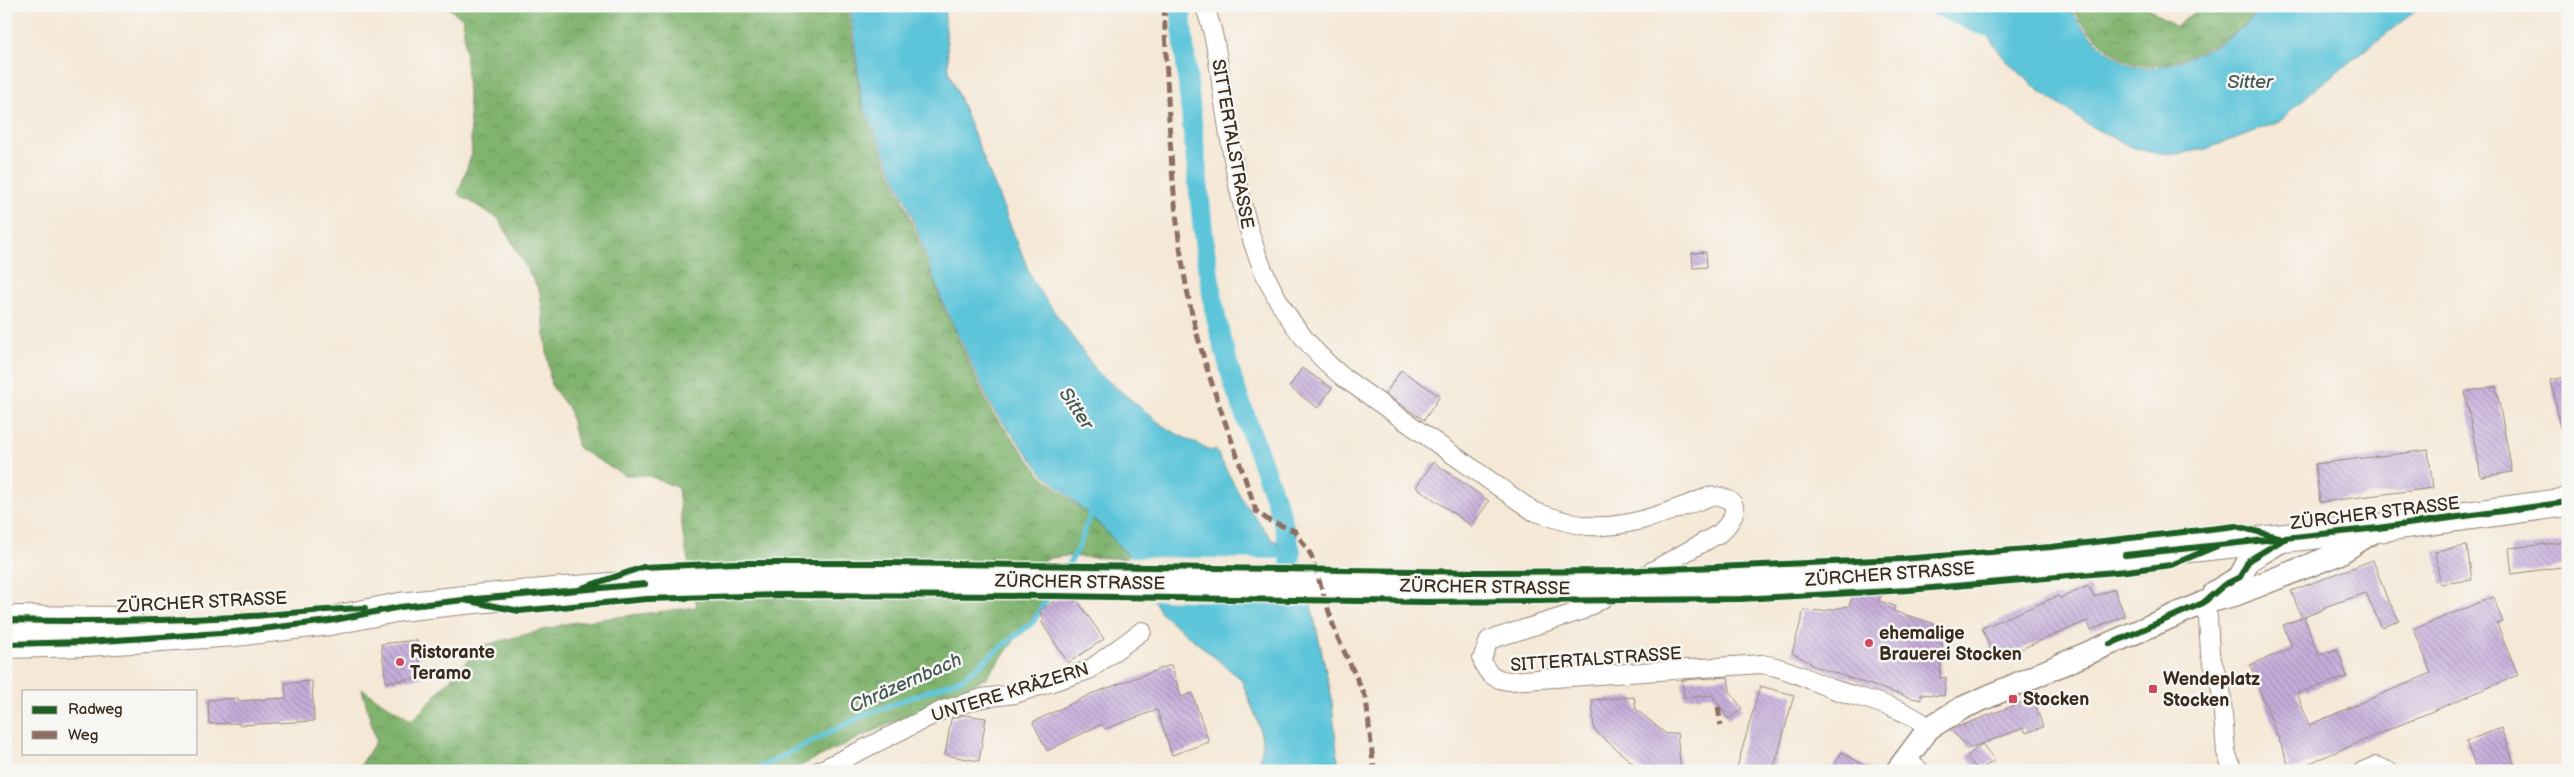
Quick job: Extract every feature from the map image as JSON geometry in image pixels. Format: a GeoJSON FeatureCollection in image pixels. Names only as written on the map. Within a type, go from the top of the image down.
{"type":"FeatureCollection","features":[{"type":"Feature","properties":{"kind":"main road","name":"ZÜRCHER STRASSE"},"geometry":{"type":"LineString","coordinates":[[6,644],[88,642],[235,632],[329,621],[400,607],[508,594],[645,584],[812,579],[1659,588],[1905,574],[2126,556],[2378,528],[2568,502]]}},
{"type":"Feature","properties":{"kind":"main road","name":"ZÜRCHER STRASSE"},"geometry":{"type":"LineString","coordinates":[[6,620],[96,622],[238,617],[325,609],[400,607]]}},
{"type":"Feature","properties":{"kind":"street","name":"SITTERTALSTRASSE"},"geometry":{"type":"LineString","coordinates":[[1204,6],[1214,36],[1238,193],[1252,243],[1263,270],[1295,327],[1323,360],[1344,378],[1533,511],[1560,520],[1589,526],[1623,524],[1711,496],[1724,496],[1732,501],[1735,510],[1733,517],[1720,533],[1581,611],[1488,640],[1482,659],[1489,674],[1498,680],[1509,681],[1762,664],[1785,669],[1854,696],[1903,711],[1918,718],[1929,728]]}},
{"type":"Feature","properties":{"kind":"street"},"geometry":{"type":"LineString","coordinates":[[1908,767],[1929,728],[1962,708],[2203,603],[2237,594],[2338,554],[2378,528]]}},
{"type":"Feature","properties":{"kind":"street"},"geometry":{"type":"LineString","coordinates":[[2203,603],[2224,586],[2240,577],[2249,560],[2285,538]]}},
{"type":"Feature","properties":{"kind":"street"},"geometry":{"type":"LineString","coordinates":[[2217,546],[2249,560]]}},
{"type":"Feature","properties":{"kind":"street"},"geometry":{"type":"LineString","coordinates":[[2203,603],[2208,617],[2210,654],[2221,689],[2226,752],[2233,771]]}},
{"type":"Feature","properties":{"kind":"street","name":"UNTERE KRÄZERN"},"geometry":{"type":"LineString","coordinates":[[819,771],[943,710],[982,698],[1015,694],[1089,670],[1142,631]]}},
{"type":"Feature","properties":{"kind":"street"},"geometry":{"type":"LineString","coordinates":[[2363,771],[2375,766],[2388,771]]}},
{"type":"Feature","properties":{"kind":"green space"},"geometry":{"type":"Polygon","coordinates":[[[444,6],[848,6],[861,104],[906,207],[941,302],[991,411],[1040,474],[1101,526],[1131,559],[1065,556],[1044,559],[1045,600],[986,678],[789,771],[357,771],[376,741],[362,689],[412,721],[481,646],[570,623],[697,607],[683,535],[678,488],[647,475],[624,475],[578,448],[569,409],[551,385],[540,292],[499,219],[458,194],[472,153],[463,18],[444,6]]]}},
{"type":"Feature","properties":{"kind":"green space"},"geometry":{"type":"Polygon","coordinates":[[[2070,6],[2146,6],[2176,27],[2201,6],[2263,6],[2238,30],[2202,50],[2174,61],[2147,65],[2135,64],[2117,56],[2098,40],[2070,6]]]}},
{"type":"Feature","properties":{"kind":"water","name":"Sitter"},"geometry":{"type":"Polygon","coordinates":[[[850,6],[944,6],[949,72],[1033,282],[1098,373],[1167,429],[1211,451],[1215,449],[1243,501],[1273,541],[1277,541],[1282,555],[1306,582],[1331,694],[1339,771],[1258,771],[1263,744],[1258,722],[1241,679],[1161,613],[1131,559],[1101,526],[1042,472],[993,410],[942,301],[908,206],[862,103],[850,6]]]}},
{"type":"Feature","properties":{"kind":"water","name":"Sitter"},"geometry":{"type":"Polygon","coordinates":[[[1973,6],[2068,6],[2087,32],[2113,55],[2131,65],[2156,67],[2188,58],[2218,44],[2247,24],[2266,6],[2422,6],[2312,91],[2279,122],[2206,149],[2175,154],[2154,153],[2132,147],[2092,127],[2038,90],[2004,58],[1979,24],[1973,6]]]}},
{"type":"Feature","properties":{"kind":"pier"},"geometry":{"type":"Polygon","coordinates":[[[1126,557],[1289,559],[1308,581],[1313,604],[1151,600],[1126,557]]]}},
{"type":"Feature","properties":{"kind":"building"},"geometry":{"type":"Polygon","coordinates":[[[1706,252],[1707,267],[1693,268],[1692,253],[1706,252]]]}},
{"type":"Feature","properties":{"kind":"building"},"geometry":{"type":"Polygon","coordinates":[[[1302,368],[1332,388],[1318,408],[1289,387],[1302,368]]]}},
{"type":"Feature","properties":{"kind":"building"},"geometry":{"type":"Polygon","coordinates":[[[1401,370],[1440,396],[1424,420],[1385,394],[1401,370]]]}},
{"type":"Feature","properties":{"kind":"building"},"geometry":{"type":"Polygon","coordinates":[[[2568,377],[2568,427],[2561,428],[2551,380],[2568,377]]]}},
{"type":"Feature","properties":{"kind":"building"},"geometry":{"type":"Polygon","coordinates":[[[2496,386],[2512,472],[2481,477],[2465,392],[2496,386]]]}},
{"type":"Feature","properties":{"kind":"building"},"geometry":{"type":"Polygon","coordinates":[[[2428,450],[2433,488],[2320,502],[2315,464],[2428,450]]]}},
{"type":"Feature","properties":{"kind":"building"},"geometry":{"type":"Polygon","coordinates":[[[1433,462],[1489,501],[1472,526],[1416,487],[1433,462]]]}},
{"type":"Feature","properties":{"kind":"building"},"geometry":{"type":"Polygon","coordinates":[[[2568,542],[2568,566],[2512,574],[2509,548],[2568,542]]]}},
{"type":"Feature","properties":{"kind":"building"},"geometry":{"type":"Polygon","coordinates":[[[2467,546],[2472,580],[2440,584],[2435,551],[2467,546]]]}},
{"type":"Feature","properties":{"kind":"building"},"geometry":{"type":"Polygon","coordinates":[[[2373,560],[2386,596],[2399,620],[2382,628],[2366,593],[2324,607],[2325,609],[2304,617],[2319,655],[2338,649],[2347,677],[2297,693],[2309,725],[2431,673],[2414,629],[2493,597],[2503,622],[2497,624],[2518,675],[2291,771],[2250,665],[2292,648],[2283,625],[2302,618],[2291,591],[2373,560]]]}},
{"type":"Feature","properties":{"kind":"building"},"geometry":{"type":"Polygon","coordinates":[[[2089,586],[2094,597],[2114,589],[2125,616],[2091,630],[2087,621],[1995,660],[1982,628],[2058,596],[2060,598],[2089,586]]]}},
{"type":"Feature","properties":{"kind":"building","name":"ehemalige Brauerei Stocken"},"geometry":{"type":"Polygon","coordinates":[[[1870,592],[1881,594],[1879,601],[1895,606],[1893,611],[1939,625],[1943,632],[1940,678],[1946,677],[1944,696],[1921,694],[1921,700],[1908,697],[1810,665],[1811,663],[1792,653],[1804,610],[1823,611],[1849,606],[1854,593],[1870,592]]]}},
{"type":"Feature","properties":{"kind":"building"},"geometry":{"type":"Polygon","coordinates":[[[1060,597],[1071,597],[1074,602],[1077,600],[1104,639],[1068,663],[1042,623],[1044,619],[1039,611],[1060,597]]]}},
{"type":"Feature","properties":{"kind":"building"},"geometry":{"type":"Polygon","coordinates":[[[417,640],[421,678],[386,682],[381,644],[417,640]]]}},
{"type":"Feature","properties":{"kind":"building"},"geometry":{"type":"Polygon","coordinates":[[[1171,665],[1181,697],[1192,693],[1209,742],[1172,755],[1157,710],[1105,729],[1102,724],[1047,751],[1033,722],[1091,694],[1171,665]]]}},
{"type":"Feature","properties":{"kind":"building"},"geometry":{"type":"Polygon","coordinates":[[[1728,677],[1730,691],[1742,709],[1728,719],[1712,695],[1684,698],[1682,680],[1728,677]]]}},
{"type":"Feature","properties":{"kind":"building"},"geometry":{"type":"Polygon","coordinates":[[[312,681],[314,721],[239,725],[238,723],[209,724],[208,700],[238,698],[238,701],[286,698],[285,683],[312,681]]]}},
{"type":"Feature","properties":{"kind":"building"},"geometry":{"type":"Polygon","coordinates":[[[1760,686],[1794,695],[1781,743],[1773,771],[1736,771],[1760,686]]]}},
{"type":"Feature","properties":{"kind":"building"},"geometry":{"type":"Polygon","coordinates":[[[1634,697],[1636,709],[1666,734],[1677,733],[1681,771],[1642,771],[1594,730],[1592,700],[1634,697]]]}},
{"type":"Feature","properties":{"kind":"building"},"geometry":{"type":"Polygon","coordinates":[[[2033,698],[2043,727],[2026,733],[2024,728],[1970,748],[1950,730],[2033,698]]]}},
{"type":"Feature","properties":{"kind":"building"},"geometry":{"type":"Polygon","coordinates":[[[964,715],[986,718],[979,761],[945,755],[951,719],[964,715]]]}},
{"type":"Feature","properties":{"kind":"building"},"geometry":{"type":"Polygon","coordinates":[[[2501,728],[2517,771],[2477,771],[2466,741],[2501,728]]]}},
{"type":"Feature","properties":{"kind":"building"},"geometry":{"type":"Polygon","coordinates":[[[1982,744],[1995,760],[1978,771],[1967,756],[1982,744]]]}},
{"type":"Feature","properties":{"kind":"building"},"geometry":{"type":"Polygon","coordinates":[[[1842,752],[1872,771],[1830,771],[1842,752]]]}},
{"type":"Feature","properties":{"kind":"waterway"},"geometry":{"type":"LineString","coordinates":[[1180,6],[1205,250],[1216,318],[1233,382],[1280,512],[1291,552],[1290,565]]}},
{"type":"Feature","properties":{"kind":"waterway"},"geometry":{"type":"LineString","coordinates":[[1937,6],[1979,24],[2005,31]]}},
{"type":"Feature","properties":{"kind":"waterway","name":"Chräzernbach"},"geometry":{"type":"LineString","coordinates":[[1063,573],[1077,551],[1090,516]]}},
{"type":"Feature","properties":{"kind":"waterway","name":"Chräzernbach"},"geometry":{"type":"LineString","coordinates":[[754,771],[862,716],[963,678],[1033,622],[1053,589]]}},
{"type":"Feature","properties":{"kind":"marked path"},"geometry":{"type":"LineString","coordinates":[[1164,6],[1172,172],[1176,214],[1181,255],[1197,334],[1210,379],[1256,511],[1268,520],[1295,531],[1311,555],[1336,634],[1366,698],[1374,771]]}},
{"type":"Feature","properties":{"kind":"marked path"},"geometry":{"type":"LineString","coordinates":[[1718,707],[1721,726]]}},
{"type":"Feature","properties":{"kind":"cycle path"},"geometry":{"type":"LineString","coordinates":[[2125,555],[2378,528],[2568,502]]}},
{"type":"Feature","properties":{"kind":"cycle path"},"geometry":{"type":"LineString","coordinates":[[582,588],[643,567],[734,563],[890,563],[1482,572],[1619,571],[1902,559],[2051,547],[2236,526],[2285,539]]}},
{"type":"Feature","properties":{"kind":"cycle path"},"geometry":{"type":"LineString","coordinates":[[2110,644],[2203,603],[2224,585],[2240,577],[2249,560],[2281,541]]}},
{"type":"Feature","properties":{"kind":"cycle path"},"geometry":{"type":"LineString","coordinates":[[464,600],[519,611],[647,599],[777,595],[1053,596],[1424,602],[1741,599],[1909,590],[2127,571],[2171,565],[2217,546]]}},
{"type":"Feature","properties":{"kind":"cycle path"},"geometry":{"type":"LineString","coordinates":[[6,644],[87,642],[235,632],[329,621],[400,607],[645,584]]}},
{"type":"Feature","properties":{"kind":"cycle path"},"geometry":{"type":"LineString","coordinates":[[6,620],[178,619],[365,608]]}},
{"type":"Feature","properties":{"kind":"place","name":"ehemalige Brauerei Stocken"},"geometry":{"type":"Point","coordinates":[1869,643]}},
{"type":"Feature","properties":{"kind":"place","name":"Ristorante Teramo"},"geometry":{"type":"Point","coordinates":[400,662]}},
{"type":"Feature","properties":{"kind":"place","name":"Wendeplatz Stocken"},"geometry":{"type":"Point","coordinates":[2153,689]}},
{"type":"Feature","properties":{"kind":"place","name":"Stocken"},"geometry":{"type":"Point","coordinates":[2013,699]}}]}
